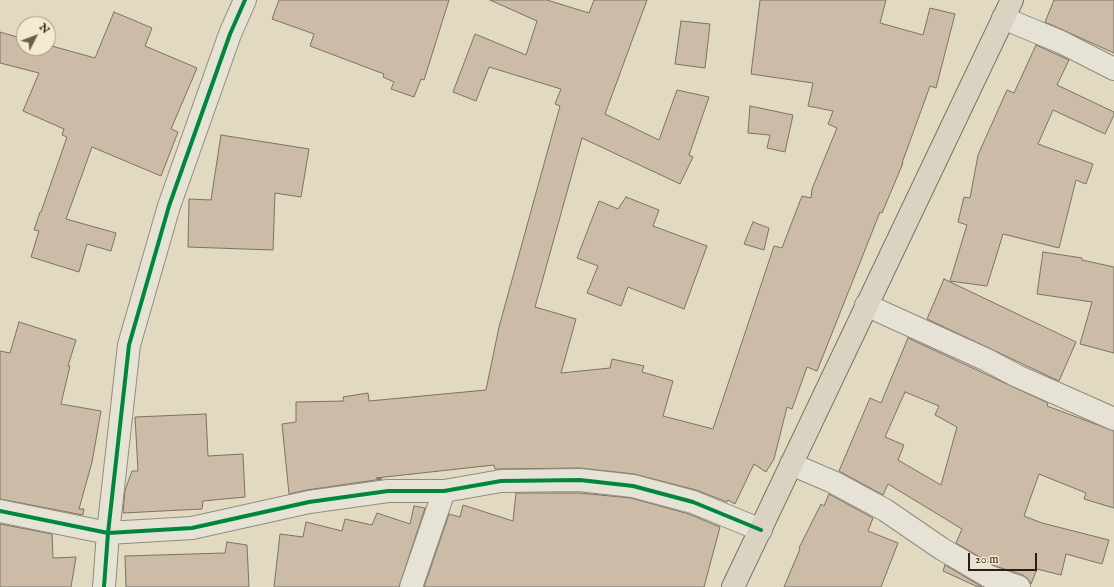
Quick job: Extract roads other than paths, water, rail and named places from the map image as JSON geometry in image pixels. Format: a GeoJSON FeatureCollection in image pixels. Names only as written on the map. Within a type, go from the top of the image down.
{"type":"FeatureCollection","features":[{"type":"Feature","properties":{"kind":"main road"},"geometry":{"type":"LineString","coordinates":[[733,587],[1007,9]]}},
{"type":"Feature","properties":{"kind":"street"},"geometry":{"type":"LineString","coordinates":[[104,587],[108,533],[129,345],[169,206],[230,34],[246,0]]}},
{"type":"Feature","properties":{"kind":"street"},"geometry":{"type":"LineString","coordinates":[[1007,9],[1061,42],[1114,69]]}},
{"type":"Feature","properties":{"kind":"street"},"geometry":{"type":"LineString","coordinates":[[866,305],[987,360],[1017,376],[1114,418]]}},
{"type":"Feature","properties":{"kind":"street"},"geometry":{"type":"LineString","coordinates":[[791,464],[833,482],[885,510],[942,549],[990,577],[1019,587]]}},
{"type":"Feature","properties":{"kind":"street"},"geometry":{"type":"LineString","coordinates":[[0,511],[108,533],[192,528],[309,502],[388,491],[444,491],[501,482],[580,480],[633,486],[694,502],[761,530]]}},
{"type":"Feature","properties":{"kind":"street"},"geometry":{"type":"LineString","coordinates":[[411,587],[444,491]]}}]}
